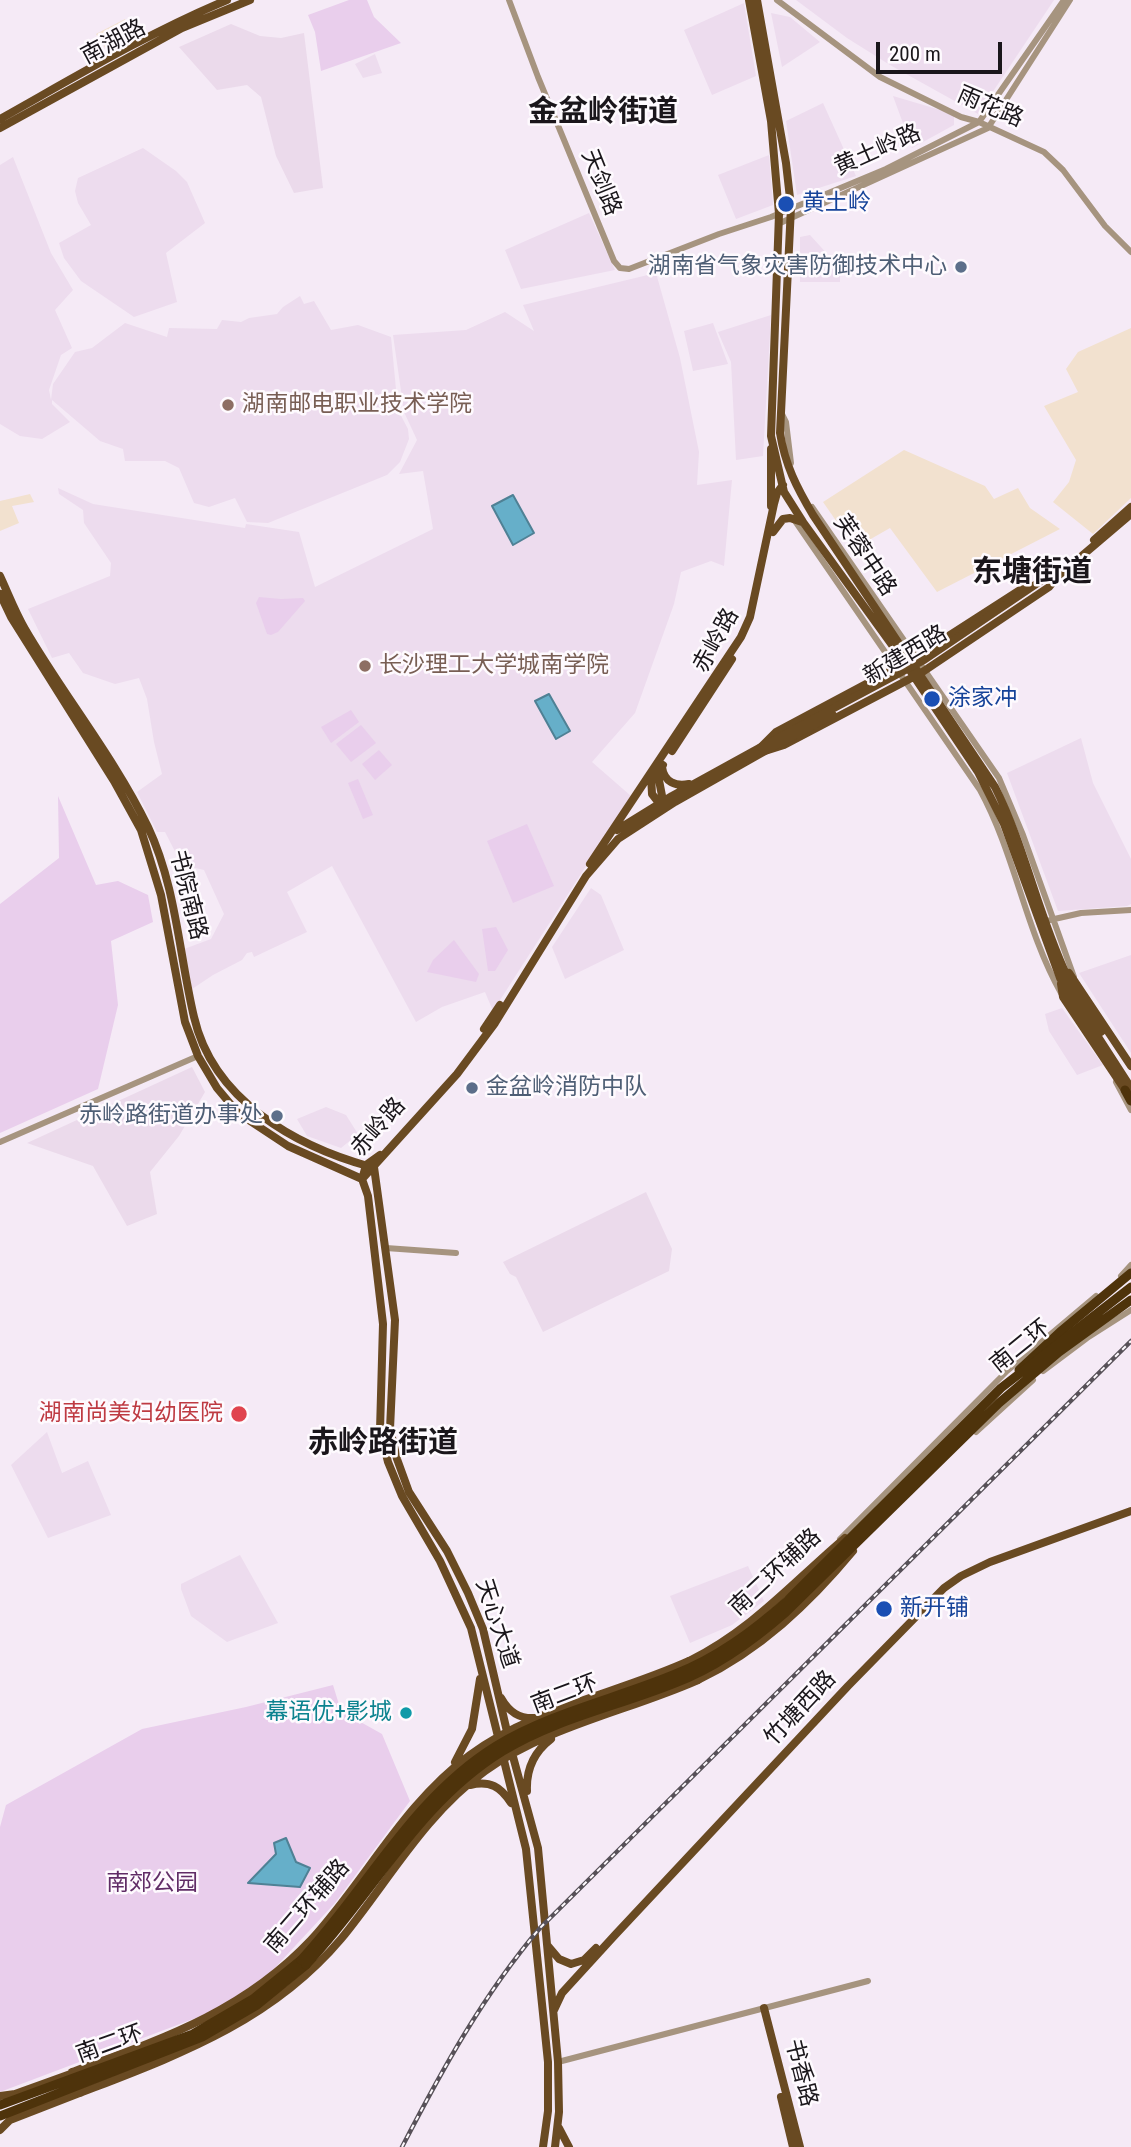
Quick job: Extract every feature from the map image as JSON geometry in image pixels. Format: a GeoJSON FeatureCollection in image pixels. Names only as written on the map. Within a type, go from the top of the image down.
{"type":"FeatureCollection","features":[{"type":"Feature","properties":{"kind":"highway"},"geometry":{"type":"LineString","coordinates":[[1128,1089],[1131,1101]]}},
{"type":"Feature","properties":{"kind":"highway"},"geometry":{"type":"LineString","coordinates":[[1001,1388],[1042,1347],[1131,1269]]}},
{"type":"Feature","properties":{"kind":"highway","name":"南二环"},"geometry":{"type":"LineString","coordinates":[[0,2105],[202,2037],[275,1992],[345,1922],[428,1814],[475,1770],[506,1749],[534,1735],[678,1682],[730,1655],[786,1612],[1001,1388],[1131,1287]]}},
{"type":"Feature","properties":{"kind":"highway","name":"南二环"},"geometry":{"type":"LineString","coordinates":[[877,1517],[999,1403],[1059,1352],[1131,1300]]}},
{"type":"Feature","properties":{"kind":"highway"},"geometry":{"type":"LineString","coordinates":[[1085,1333],[1131,1308]]}},
{"type":"Feature","properties":{"kind":"highway","name":"南二环"},"geometry":{"type":"LineString","coordinates":[[0,2116],[217,2021],[304,1962]]}},
{"type":"Feature","properties":{"kind":"highway"},"geometry":{"type":"LineString","coordinates":[[262,2008],[275,1992],[300,1979]]}},
{"type":"Feature","properties":{"kind":"highway"},"geometry":{"type":"LineString","coordinates":[[108,2070],[136,2049]]}},
{"type":"Feature","properties":{"kind":"highway"},"geometry":{"type":"LineString","coordinates":[[108,2070],[145,2068]]}},
{"type":"Feature","properties":{"kind":"main road","name":"南湖路"},"geometry":{"type":"LineString","coordinates":[[0,119],[104,59],[179,20],[227,0]]}},
{"type":"Feature","properties":{"kind":"main road","name":"南湖路"},"geometry":{"type":"LineString","coordinates":[[0,128],[182,28],[250,0]]}},
{"type":"Feature","properties":{"kind":"main road","name":"芙蓉中路"},"geometry":{"type":"LineString","coordinates":[[749,0],[771,121],[778,219],[771,436],[784,489],[798,521],[907,662]]}},
{"type":"Feature","properties":{"kind":"main road","name":"芙蓉中路"},"geometry":{"type":"LineString","coordinates":[[757,0],[786,163],[791,207],[780,433],[783,454],[792,479],[813,515],[907,662],[995,787],[1049,920],[1063,967],[1105,1042],[1131,1079]]}},
{"type":"Feature","properties":{"kind":"main road","name":"赤岭路"},"geometry":{"type":"LineString","coordinates":[[771,436],[772,516]]}},
{"type":"Feature","properties":{"kind":"main road","name":"赤岭路"},"geometry":{"type":"LineString","coordinates":[[662,767],[745,640],[755,613],[779,503],[784,489],[792,479]]}},
{"type":"Feature","properties":{"kind":"main road","name":"赤岭路"},"geometry":{"type":"LineString","coordinates":[[362,1179],[370,1166],[467,1055],[741,637],[750,617],[777,493],[784,489]]}},
{"type":"Feature","properties":{"kind":"main road","name":"新建西路"},"geometry":{"type":"LineString","coordinates":[[663,806],[696,783],[763,749],[784,746],[916,675],[1049,587],[1056,575],[1131,507]]}},
{"type":"Feature","properties":{"kind":"main road","name":"新建西路"},"geometry":{"type":"LineString","coordinates":[[613,833],[924,660],[1056,575],[1131,514]]}},
{"type":"Feature","properties":{"kind":"main road"},"geometry":{"type":"LineString","coordinates":[[773,531],[783,519],[798,521]]}},
{"type":"Feature","properties":{"kind":"main road","name":"新建西路"},"geometry":{"type":"LineString","coordinates":[[763,749],[776,732],[907,662],[1041,577],[1056,575]]}},
{"type":"Feature","properties":{"kind":"main road","name":"书院南路"},"geometry":{"type":"LineString","coordinates":[[0,576],[24,627],[120,777],[148,827],[164,873],[194,1020],[207,1053],[227,1084],[247,1106],[296,1138],[347,1160],[370,1166]]}},
{"type":"Feature","properties":{"kind":"main road","name":"书院南路"},"geometry":{"type":"LineString","coordinates":[[0,594],[11,617],[114,781],[141,830],[161,895],[185,1022],[198,1056],[217,1088],[238,1113],[288,1146],[362,1179]]}},
{"type":"Feature","properties":{"kind":"main road","name":"芙蓉中路"},"geometry":{"type":"LineString","coordinates":[[916,675],[992,798],[1066,996]]}},
{"type":"Feature","properties":{"kind":"main road"},"geometry":{"type":"LineString","coordinates":[[662,767],[658,775],[663,806]]}},
{"type":"Feature","properties":{"kind":"main road"},"geometry":{"type":"LineString","coordinates":[[662,767],[667,779],[673,784],[682,786],[696,783]]}},
{"type":"Feature","properties":{"kind":"main road"},"geometry":{"type":"LineString","coordinates":[[651,775],[652,794],[663,806]]}},
{"type":"Feature","properties":{"kind":"main road","name":"赤岭路"},"geometry":{"type":"LineString","coordinates":[[370,1166],[457,1074],[495,1023],[586,876],[618,839],[663,806]]}},
{"type":"Feature","properties":{"kind":"main road"},"geometry":{"type":"LineString","coordinates":[[1063,967],[1075,979],[1130,1064]]}},
{"type":"Feature","properties":{"kind":"main road"},"geometry":{"type":"LineString","coordinates":[[1066,996],[1105,1042]]}},
{"type":"Feature","properties":{"kind":"main road"},"geometry":{"type":"LineString","coordinates":[[1066,996],[1111,1070],[1128,1089]]}},
{"type":"Feature","properties":{"kind":"main road","name":"芙蓉中路"},"geometry":{"type":"LineString","coordinates":[[1105,1042],[1128,1089]]}},
{"type":"Feature","properties":{"kind":"main road","name":"天心大道"},"geometry":{"type":"LineString","coordinates":[[370,1166],[386,1248],[395,1320],[390,1429],[397,1460],[409,1492],[447,1551],[485,1636],[540,1862],[558,2062],[558,2125],[555,2147]]}},
{"type":"Feature","properties":{"kind":"main road","name":"天心大道"},"geometry":{"type":"LineString","coordinates":[[362,1179],[368,1196],[383,1324],[380,1430],[388,1462],[402,1496],[454,1590],[471,1628],[528,1863],[548,2062],[548,2111],[543,2147]]}},
{"type":"Feature","properties":{"kind":"main road","name":"竹塘西路"},"geometry":{"type":"LineString","coordinates":[[548,1946],[559,1959],[571,1964],[578,1963],[590,1954],[942,1585],[985,1560],[1131,1510]]}},
{"type":"Feature","properties":{"kind":"main road","name":"竹塘西路"},"geometry":{"type":"LineString","coordinates":[[554,2010],[562,1993],[574,1979],[828,1707],[944,1588],[990,1562],[1131,1510]]}},
{"type":"Feature","properties":{"kind":"main road"},"geometry":{"type":"LineString","coordinates":[[673,1668],[716,1647],[762,1614],[835,1546],[877,1517]]}},
{"type":"Feature","properties":{"kind":"main road"},"geometry":{"type":"LineString","coordinates":[[683,1687],[750,1651],[785,1622],[836,1572],[877,1517]]}},
{"type":"Feature","properties":{"kind":"main road","name":"南二环辅路"},"geometry":{"type":"LineString","coordinates":[[72,2072],[208,2019],[271,1978],[325,1923],[406,1817],[451,1769],[497,1737],[538,1718],[673,1668]]}},
{"type":"Feature","properties":{"kind":"main road"},"geometry":{"type":"LineString","coordinates":[[451,1769],[472,1729],[481,1669]]}},
{"type":"Feature","properties":{"kind":"main road","name":"南二环辅路"},"geometry":{"type":"LineString","coordinates":[[80,2093],[216,2037],[262,2008],[300,1979],[340,1939],[424,1828],[461,1789],[503,1759],[565,1730],[683,1687]]}},
{"type":"Feature","properties":{"kind":"main road"},"geometry":{"type":"LineString","coordinates":[[497,1689],[511,1712],[521,1717],[538,1718]]}},
{"type":"Feature","properties":{"kind":"main road"},"geometry":{"type":"LineString","coordinates":[[529,1812],[527,1783],[533,1760],[543,1746],[565,1730]]}},
{"type":"Feature","properties":{"kind":"main road"},"geometry":{"type":"LineString","coordinates":[[461,1789],[480,1782],[493,1784],[505,1794],[517,1815]]}},
{"type":"Feature","properties":{"kind":"main road","name":"书香路"},"geometry":{"type":"LineString","coordinates":[[761,2009],[793,2147]]}},
{"type":"Feature","properties":{"kind":"main road","name":"书香路"},"geometry":{"type":"LineString","coordinates":[[761,2009],[800,2147]]}},
{"type":"Feature","properties":{"kind":"main road"},"geometry":{"type":"LineString","coordinates":[[0,2096],[15,2094],[72,2072],[108,2070]]}},
{"type":"Feature","properties":{"kind":"main road"},"geometry":{"type":"LineString","coordinates":[[0,2130],[10,2120],[80,2093],[108,2070]]}},
{"type":"Feature","properties":{"kind":"main road"},"geometry":{"type":"LineString","coordinates":[[558,2125],[569,2147]]}},
{"type":"Feature","properties":{"kind":"street","name":"天剑路"},"geometry":{"type":"LineString","coordinates":[[509,0],[614,261]]}},
{"type":"Feature","properties":{"kind":"street","name":"雨花路"},"geometry":{"type":"LineString","coordinates":[[777,0],[880,77],[961,117],[979,122],[1044,152],[1063,170],[1105,226],[1131,252]]}},
{"type":"Feature","properties":{"kind":"street","name":"黄土岭路"},"geometry":{"type":"LineString","coordinates":[[778,219],[791,207],[886,169],[979,122],[1064,0]]}},
{"type":"Feature","properties":{"kind":"street"},"geometry":{"type":"LineString","coordinates":[[988,128],[1070,0]]}},
{"type":"Feature","properties":{"kind":"street"},"geometry":{"type":"LineString","coordinates":[[956,134],[961,117]]}},
{"type":"Feature","properties":{"kind":"street","name":"黄土岭路"},"geometry":{"type":"LineString","coordinates":[[614,261],[620,268],[629,269],[778,219],[791,219],[988,128]]}},
{"type":"Feature","properties":{"kind":"street"},"geometry":{"type":"LineString","coordinates":[[781,412],[786,422],[790,458],[804,494],[916,675],[988,805],[1038,943],[1066,996]]}},
{"type":"Feature","properties":{"kind":"street"},"geometry":{"type":"LineString","coordinates":[[1075,979],[1049,920],[1081,913],[1131,910]]}},
{"type":"Feature","properties":{"kind":"street"},"geometry":{"type":"LineString","coordinates":[[0,1142],[198,1056]]}},
{"type":"Feature","properties":{"kind":"street"},"geometry":{"type":"LineString","coordinates":[[1111,1070],[1131,1110]]}},
{"type":"Feature","properties":{"kind":"street"},"geometry":{"type":"LineString","coordinates":[[386,1248],[456,1253]]}},
{"type":"Feature","properties":{"kind":"street","name":"南二环辅路"},"geometry":{"type":"LineString","coordinates":[[673,1668],[690,1663],[724,1645],[763,1617],[1007,1371],[1131,1269]]}},
{"type":"Feature","properties":{"kind":"street","name":"南二环辅路"},"geometry":{"type":"LineString","coordinates":[[683,1687],[731,1659],[778,1623],[1013,1398],[1060,1357],[1131,1308]]}},
{"type":"Feature","properties":{"kind":"street"},"geometry":{"type":"LineString","coordinates":[[558,2062],[868,1980]]}},
{"type":"Feature","properties":{"kind":"shaded area"},"geometry":{"type":"Polygon","coordinates":[[[796,0],[1054,0],[978,114],[890,65],[847,38],[796,0]]]}},
{"type":"Feature","properties":{"kind":"shaded area"},"geometry":{"type":"Polygon","coordinates":[[[744,3],[756,76],[712,95],[684,30],[744,3]]]}},
{"type":"Feature","properties":{"kind":"shaded area"},"geometry":{"type":"Polygon","coordinates":[[[771,13],[790,17],[820,42],[782,67],[771,13]]]}},
{"type":"Feature","properties":{"kind":"shaded area"},"geometry":{"type":"Polygon","coordinates":[[[125,19],[135,34],[106,49],[96,34],[125,19]]]}},
{"type":"Feature","properties":{"kind":"shaded area"},"geometry":{"type":"Polygon","coordinates":[[[231,24],[260,36],[281,38],[304,33],[323,188],[294,193],[276,156],[261,97],[247,85],[217,90],[179,47],[231,24]]]}},
{"type":"Feature","properties":{"kind":"shaded area"},"geometry":{"type":"Polygon","coordinates":[[[375,54],[382,73],[363,78],[355,64],[375,54]]]}},
{"type":"Feature","properties":{"kind":"shaded area"},"geometry":{"type":"Polygon","coordinates":[[[893,96],[954,114],[954,125],[912,148],[893,96]]]}},
{"type":"Feature","properties":{"kind":"shaded area"},"geometry":{"type":"Polygon","coordinates":[[[823,103],[856,176],[797,195],[786,121],[823,103]]]}},
{"type":"Feature","properties":{"kind":"shaded area"},"geometry":{"type":"Polygon","coordinates":[[[143,148],[187,182],[205,223],[166,253],[177,302],[134,317],[81,281],[64,258],[59,243],[91,225],[78,203],[75,191],[78,178],[143,148]]]}},
{"type":"Feature","properties":{"kind":"shaded area"},"geometry":{"type":"Polygon","coordinates":[[[769,155],[773,205],[736,219],[718,175],[769,155]]]}},
{"type":"Feature","properties":{"kind":"shaded area","name":"湖南邮电职业技术学院"},"geometry":{"type":"Polygon","coordinates":[[[13,157],[51,253],[73,290],[55,310],[72,348],[61,355],[49,390],[51,400],[53,384],[75,352],[92,348],[125,323],[167,337],[169,328],[217,329],[222,320],[241,322],[249,318],[277,314],[300,296],[304,304],[314,301],[331,330],[358,325],[391,337],[398,410],[408,429],[409,439],[400,462],[387,475],[268,523],[247,522],[235,498],[209,507],[194,503],[179,468],[165,461],[125,461],[123,449],[100,441],[52,400],[52,404],[70,422],[42,439],[20,436],[0,424],[0,165],[13,157]]]}},
{"type":"Feature","properties":{"kind":"shaded area"},"geometry":{"type":"Polygon","coordinates":[[[589,213],[615,270],[521,289],[505,250],[589,213]]]}},
{"type":"Feature","properties":{"kind":"shaded area"},"geometry":{"type":"Polygon","coordinates":[[[810,235],[840,268],[840,282],[800,282],[800,237],[810,235]]]}},
{"type":"Feature","properties":{"kind":"shaded area","name":"长沙理工大学城南学院"},"geometry":{"type":"Polygon","coordinates":[[[656,273],[680,358],[699,452],[697,485],[732,480],[724,566],[711,561],[681,572],[674,604],[635,713],[592,762],[631,796],[493,1011],[485,992],[442,1007],[416,1022],[332,866],[287,892],[307,932],[254,957],[252,952],[247,953],[242,960],[192,989],[184,949],[211,939],[224,914],[204,870],[182,865],[165,832],[157,832],[137,792],[162,774],[147,699],[139,678],[115,684],[83,673],[69,653],[52,658],[28,609],[110,576],[111,563],[84,523],[83,510],[59,494],[58,488],[93,504],[245,528],[246,524],[299,532],[315,587],[433,529],[423,471],[399,474],[417,440],[404,412],[393,335],[466,330],[505,312],[534,331],[523,305],[656,273]]]}},
{"type":"Feature","properties":{"kind":"shaded area"},"geometry":{"type":"Polygon","coordinates":[[[771,315],[763,456],[736,460],[731,362],[718,332],[771,315]]]}},
{"type":"Feature","properties":{"kind":"shaded area"},"geometry":{"type":"Polygon","coordinates":[[[713,323],[728,364],[693,371],[684,331],[713,323]]]}},
{"type":"Feature","properties":{"kind":"shaded area"},"geometry":{"type":"Polygon","coordinates":[[[1131,328],[1131,498],[1093,534],[1053,502],[1069,482],[1076,460],[1044,406],[1078,392],[1066,369],[1078,352],[1131,328]]]}},
{"type":"Feature","properties":{"kind":"shaded area"},"geometry":{"type":"Polygon","coordinates":[[[904,450],[985,486],[994,499],[1018,488],[1030,508],[1060,529],[937,592],[890,528],[855,548],[823,502],[904,450]]]}},
{"type":"Feature","properties":{"kind":"shaded area"},"geometry":{"type":"Polygon","coordinates":[[[30,494],[34,502],[12,506],[19,523],[0,531],[0,501],[30,494]]]}},
{"type":"Feature","properties":{"kind":"shaded area"},"geometry":{"type":"Polygon","coordinates":[[[1081,738],[1093,783],[1131,859],[1131,904],[1058,911],[1007,773],[1081,738]]]}},
{"type":"Feature","properties":{"kind":"shaded area"},"geometry":{"type":"Polygon","coordinates":[[[591,888],[601,895],[624,950],[565,979],[552,947],[591,888]]]}},
{"type":"Feature","properties":{"kind":"shaded area"},"geometry":{"type":"Polygon","coordinates":[[[1131,955],[1131,1053],[1079,973],[1131,955]]]}},
{"type":"Feature","properties":{"kind":"shaded area"},"geometry":{"type":"Polygon","coordinates":[[[1062,1008],[1103,1065],[1077,1075],[1049,1031],[1045,1014],[1062,1008]]]}},
{"type":"Feature","properties":{"kind":"shaded area"},"geometry":{"type":"Polygon","coordinates":[[[192,1067],[205,1092],[179,1136],[150,1172],[157,1214],[127,1226],[93,1166],[27,1143],[192,1067]]]}},
{"type":"Feature","properties":{"kind":"shaded area"},"geometry":{"type":"Polygon","coordinates":[[[326,1107],[346,1115],[358,1134],[341,1148],[307,1136],[297,1119],[326,1107]]]}},
{"type":"Feature","properties":{"kind":"shaded area"},"geometry":{"type":"Polygon","coordinates":[[[646,1192],[672,1249],[669,1271],[543,1332],[516,1277],[510,1274],[503,1262],[646,1192]]]}},
{"type":"Feature","properties":{"kind":"shaded area"},"geometry":{"type":"Polygon","coordinates":[[[47,1432],[62,1473],[88,1461],[111,1515],[48,1538],[11,1465],[47,1432]]]}},
{"type":"Feature","properties":{"kind":"shaded area"},"geometry":{"type":"Polygon","coordinates":[[[240,1555],[278,1623],[227,1642],[191,1616],[181,1584],[240,1555]]]}},
{"type":"Feature","properties":{"kind":"shaded area"},"geometry":{"type":"Polygon","coordinates":[[[748,1566],[764,1601],[732,1625],[690,1643],[670,1596],[748,1566]]]}},
{"type":"Feature","properties":{"kind":"green space"},"geometry":{"type":"Polygon","coordinates":[[[349,0],[367,0],[374,17],[401,43],[321,71],[315,32],[308,15],[349,0]]]}},
{"type":"Feature","properties":{"kind":"green space"},"geometry":{"type":"Polygon","coordinates":[[[259,597],[303,598],[305,601],[278,632],[271,635],[267,634],[256,603],[259,597]]]}},
{"type":"Feature","properties":{"kind":"green space"},"geometry":{"type":"Polygon","coordinates":[[[351,710],[359,722],[331,743],[321,727],[351,710]]]}},
{"type":"Feature","properties":{"kind":"green space"},"geometry":{"type":"Polygon","coordinates":[[[361,725],[376,743],[351,762],[336,744],[361,725]]]}},
{"type":"Feature","properties":{"kind":"green space"},"geometry":{"type":"Polygon","coordinates":[[[379,750],[392,765],[375,780],[362,764],[379,750]]]}},
{"type":"Feature","properties":{"kind":"green space"},"geometry":{"type":"Polygon","coordinates":[[[358,779],[373,815],[363,819],[348,783],[358,779]]]}},
{"type":"Feature","properties":{"kind":"green space"},"geometry":{"type":"Polygon","coordinates":[[[58,796],[96,885],[118,881],[148,895],[153,922],[111,941],[118,1005],[98,1089],[0,1133],[0,904],[59,858],[58,796]]]}},
{"type":"Feature","properties":{"kind":"green space"},"geometry":{"type":"Polygon","coordinates":[[[527,824],[554,886],[513,903],[487,841],[527,824]]]}},
{"type":"Feature","properties":{"kind":"green space"},"geometry":{"type":"Polygon","coordinates":[[[496,927],[508,950],[495,971],[488,971],[482,929],[496,927]]]}},
{"type":"Feature","properties":{"kind":"green space"},"geometry":{"type":"Polygon","coordinates":[[[454,940],[479,974],[476,982],[427,972],[433,960],[454,940]]]}},
{"type":"Feature","properties":{"kind":"green space","name":"南郊公园"},"geometry":{"type":"Polygon","coordinates":[[[333,1685],[341,1711],[382,1734],[410,1801],[335,1903],[271,1972],[217,2010],[0,2092],[0,1827],[6,1805],[142,1729],[333,1685]]]}},
{"type":"Feature","properties":{"kind":"water"},"geometry":{"type":"Polygon","coordinates":[[[513,495],[534,533],[513,545],[492,506],[513,495]]]}},
{"type":"Feature","properties":{"kind":"water"},"geometry":{"type":"Polygon","coordinates":[[[549,694],[570,731],[556,739],[535,701],[549,694]]]}},
{"type":"Feature","properties":{"kind":"water"},"geometry":{"type":"Polygon","coordinates":[[[286,1838],[296,1862],[310,1868],[300,1887],[248,1883],[276,1854],[274,1843],[286,1838]]]}},
{"type":"Feature","properties":{"kind":"railway"},"geometry":{"type":"LineString","coordinates":[[402,2147],[482,2006],[540,1928],[1131,1341]]}},
{"type":"Feature","properties":{"kind":"place","name":"黄土岭"},"geometry":{"type":"Point","coordinates":[786,204]}},
{"type":"Feature","properties":{"kind":"place","name":"湖南省气象灾害防御技术中心"},"geometry":{"type":"Point","coordinates":[961,267]}},
{"type":"Feature","properties":{"kind":"place","name":"湖南邮电职业技术学院"},"geometry":{"type":"Point","coordinates":[228,405]}},
{"type":"Feature","properties":{"kind":"place","name":"长沙理工大学城南学院"},"geometry":{"type":"Point","coordinates":[365,666]}},
{"type":"Feature","properties":{"kind":"place","name":"涂家冲"},"geometry":{"type":"Point","coordinates":[932,699]}},
{"type":"Feature","properties":{"kind":"place","name":"金盆岭消防中队"},"geometry":{"type":"Point","coordinates":[472,1088]}},
{"type":"Feature","properties":{"kind":"place","name":"赤岭路街道办事处"},"geometry":{"type":"Point","coordinates":[277,1116]}},
{"type":"Feature","properties":{"kind":"place","name":"湖南尚美妇幼医院"},"geometry":{"type":"Point","coordinates":[239,1414]}},
{"type":"Feature","properties":{"kind":"place","name":"新开铺"},"geometry":{"type":"Point","coordinates":[884,1609]}},
{"type":"Feature","properties":{"kind":"place","name":"幕语优+影城"},"geometry":{"type":"Point","coordinates":[406,1713]}},
{"type":"Feature","properties":{"kind":"district","name":"金盆岭街道"},"geometry":{"type":"Point","coordinates":[603,113]}},
{"type":"Feature","properties":{"kind":"district","name":"东塘街道"},"geometry":{"type":"Point","coordinates":[1032,573]}},
{"type":"Feature","properties":{"kind":"district","name":"赤岭路街道"},"geometry":{"type":"Point","coordinates":[383,1444]}}]}
